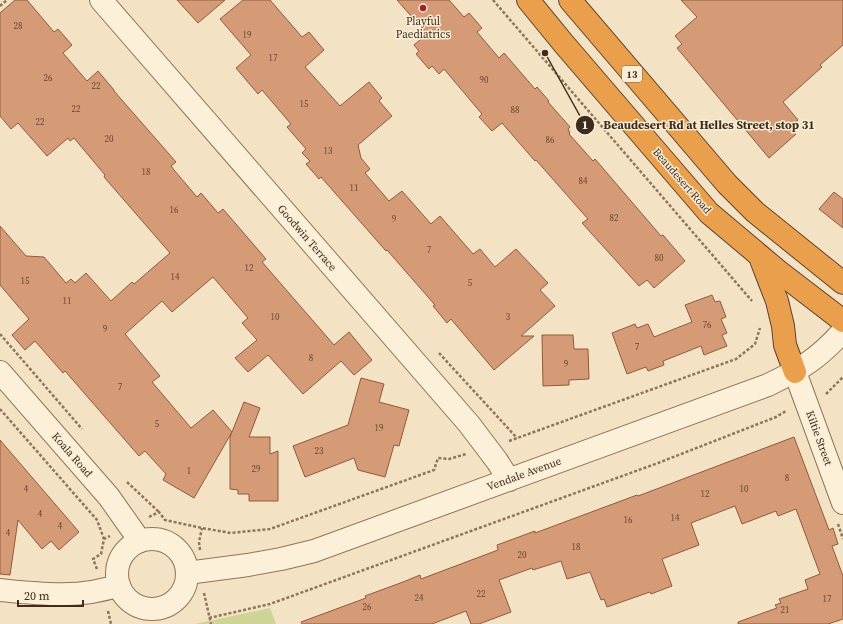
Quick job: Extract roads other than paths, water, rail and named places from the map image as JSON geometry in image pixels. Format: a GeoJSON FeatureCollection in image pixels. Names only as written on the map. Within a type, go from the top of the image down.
{"type":"FeatureCollection","features":[{"type":"Feature","properties":{"kind":"highway","name":"Beaudesert Road"},"geometry":{"type":"LineString","coordinates":[[528,0],[709,213],[778,271],[843,321]]}},
{"type":"Feature","properties":{"kind":"highway","name":"13"},"geometry":{"type":"LineString","coordinates":[[570,0],[727,184],[755,212],[843,283]]}},
{"type":"Feature","properties":{"kind":"highway"},"geometry":{"type":"LineString","coordinates":[[759,255],[777,301],[785,345],[796,372]]}},
{"type":"Feature","properties":{"kind":"street","name":"Goodwin Terrace"},"geometry":{"type":"LineString","coordinates":[[101,0],[469,424],[497,461],[509,480]]}},
{"type":"Feature","properties":{"kind":"street","name":"Vendale Avenue"},"geometry":{"type":"LineString","coordinates":[[187,573],[281,560],[314,551],[768,385],[796,372],[819,356],[843,331]]}},
{"type":"Feature","properties":{"kind":"street","name":"Koala Road"},"geometry":{"type":"LineString","coordinates":[[0,372],[109,497],[140,540]]}},
{"type":"Feature","properties":{"kind":"street","name":"Kiltie Street"},"geometry":{"type":"LineString","coordinates":[[796,372],[843,503]]}},
{"type":"Feature","properties":{"kind":"street"},"geometry":{"type":"LineString","coordinates":[[151,538],[162,540],[172,545],[180,552],[185,562],[187,573],[181,594],[163,607],[152,609],[142,607],[132,602],[124,594],[119,585],[117,574],[118,564],[123,554],[140,540],[151,538]]}},
{"type":"Feature","properties":{"kind":"street"},"geometry":{"type":"LineString","coordinates":[[0,590],[28,593],[69,594],[89,593],[119,585]]}},
{"type":"Feature","properties":{"kind":"place","name":"Playful Paediatrics"},"geometry":{"type":"Point","coordinates":[423,8]}},
{"type":"Feature","properties":{"kind":"place","name":"Beaudesert Rd at Helles Street, stop 31"},"geometry":{"type":"Point","coordinates":[545,53]}}]}
